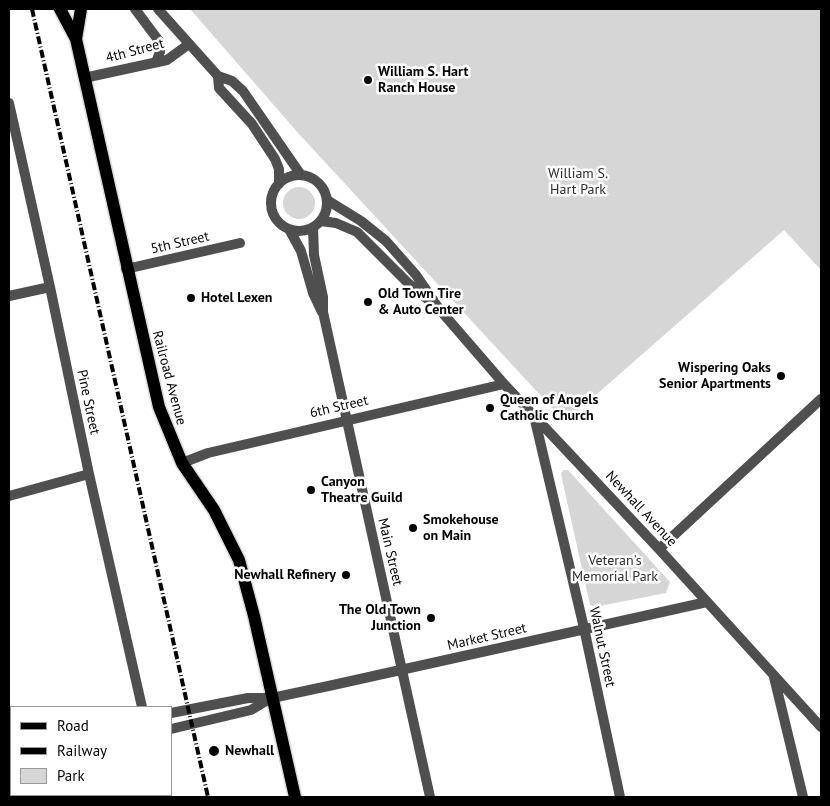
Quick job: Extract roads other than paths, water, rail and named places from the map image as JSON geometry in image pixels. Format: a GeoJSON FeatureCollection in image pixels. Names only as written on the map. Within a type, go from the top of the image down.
{"type":"FeatureCollection","features":[{"type":"Feature","properties":{"kind":"main road","name":"Railroad Avenue"},"geometry":{"type":"LineString","coordinates":[[60,9],[76,39],[126,269],[159,407],[182,463],[214,510],[239,560],[254,616],[295,797]]}},
{"type":"Feature","properties":{"kind":"main road","name":"Railroad Avenue"},"geometry":{"type":"LineString","coordinates":[[76,39],[81,9]]}},
{"type":"Feature","properties":{"kind":"street"},"geometry":{"type":"LineString","coordinates":[[135,9],[159,41],[160,52],[156,62]]}},
{"type":"Feature","properties":{"kind":"street"},"geometry":{"type":"LineString","coordinates":[[158,9],[218,76],[232,81],[243,92],[301,175]]}},
{"type":"Feature","properties":{"kind":"street","name":"4th Street"},"geometry":{"type":"LineString","coordinates":[[84,78],[170,58],[189,44]]}},
{"type":"Feature","properties":{"kind":"street"},"geometry":{"type":"LineString","coordinates":[[218,76],[219,88],[252,124],[276,161],[279,169],[279,184]]}},
{"type":"Feature","properties":{"kind":"street","name":"Pine Street"},"geometry":{"type":"LineString","coordinates":[[9,103],[89,474],[142,706]]}},
{"type":"Feature","properties":{"kind":"street"},"geometry":{"type":"LineString","coordinates":[[301,175],[319,183],[327,200],[325,213],[317,224],[304,230],[289,229],[278,220],[273,211],[272,197],[279,184],[287,178],[301,175]]}},
{"type":"Feature","properties":{"kind":"street","name":"Newhall Avenue"},"geometry":{"type":"LineString","coordinates":[[327,200],[361,221],[386,241],[416,275],[440,310],[504,384],[660,549],[821,727]]}},
{"type":"Feature","properties":{"kind":"street","name":"Newhall Avenue"},"geometry":{"type":"LineString","coordinates":[[317,224],[336,223],[357,232],[409,284],[440,310]]}},
{"type":"Feature","properties":{"kind":"street","name":"Main Street"},"geometry":{"type":"LineString","coordinates":[[317,224],[314,255],[323,296],[322,312],[430,797]]}},
{"type":"Feature","properties":{"kind":"street","name":"Main Street"},"geometry":{"type":"LineString","coordinates":[[289,229],[301,251],[312,293],[322,312]]}},
{"type":"Feature","properties":{"kind":"street","name":"5th Street"},"geometry":{"type":"LineString","coordinates":[[126,269],[240,243]]}},
{"type":"Feature","properties":{"kind":"street"},"geometry":{"type":"LineString","coordinates":[[9,296],[50,287]]}},
{"type":"Feature","properties":{"kind":"street","name":"6th Street"},"geometry":{"type":"LineString","coordinates":[[182,463],[208,453],[504,384]]}},
{"type":"Feature","properties":{"kind":"street"},"geometry":{"type":"LineString","coordinates":[[660,549],[821,399]]}},
{"type":"Feature","properties":{"kind":"street","name":"Walnut Street"},"geometry":{"type":"LineString","coordinates":[[534,415],[584,628],[620,797]]}},
{"type":"Feature","properties":{"kind":"street"},"geometry":{"type":"LineString","coordinates":[[9,496],[89,474]]}},
{"type":"Feature","properties":{"kind":"street","name":"Market Street"},"geometry":{"type":"LineString","coordinates":[[172,713],[248,698],[272,698],[707,602]]}},
{"type":"Feature","properties":{"kind":"street"},"geometry":{"type":"LineString","coordinates":[[773,676],[803,797]]}},
{"type":"Feature","properties":{"kind":"street","name":"Market Street"},"geometry":{"type":"LineString","coordinates":[[172,729],[251,710],[272,698]]}},
{"type":"Feature","properties":{"kind":"railway"},"geometry":{"type":"LineString","coordinates":[[32,9],[208,797]]}},
{"type":"Feature","properties":{"kind":"place","name":"William S. Hart Ranch House"},"geometry":{"type":"Point","coordinates":[368,80]}},
{"type":"Feature","properties":{"kind":"place","name":"Hotel Lexen"},"geometry":{"type":"Point","coordinates":[191,298]}},
{"type":"Feature","properties":{"kind":"place","name":"Old Town Tire & Auto Center"},"geometry":{"type":"Point","coordinates":[368,302]}},
{"type":"Feature","properties":{"kind":"place","name":"Wispering Oaks Senior Apartments"},"geometry":{"type":"Point","coordinates":[781,376]}},
{"type":"Feature","properties":{"kind":"place","name":"Queen of Angels Catholic Church"},"geometry":{"type":"Point","coordinates":[490,408]}},
{"type":"Feature","properties":{"kind":"place","name":"Canyon Theatre Guild"},"geometry":{"type":"Point","coordinates":[311,490]}},
{"type":"Feature","properties":{"kind":"place","name":"Smokehouse on Main"},"geometry":{"type":"Point","coordinates":[413,528]}},
{"type":"Feature","properties":{"kind":"place","name":"Newhall Refinery"},"geometry":{"type":"Point","coordinates":[346,575]}},
{"type":"Feature","properties":{"kind":"place","name":"The Old Town Junction"},"geometry":{"type":"Point","coordinates":[431,618]}},
{"type":"Feature","properties":{"kind":"place","name":"Newhall"},"geometry":{"type":"Point","coordinates":[214,751]}},
{"type":"Feature","properties":{"kind":"park label","name":"William S. Hart Park"},"geometry":{"type":"Point","coordinates":[578,182]}},
{"type":"Feature","properties":{"kind":"park label","name":"Veteran's Memorial Park"},"geometry":{"type":"Point","coordinates":[615,570]}}]}
